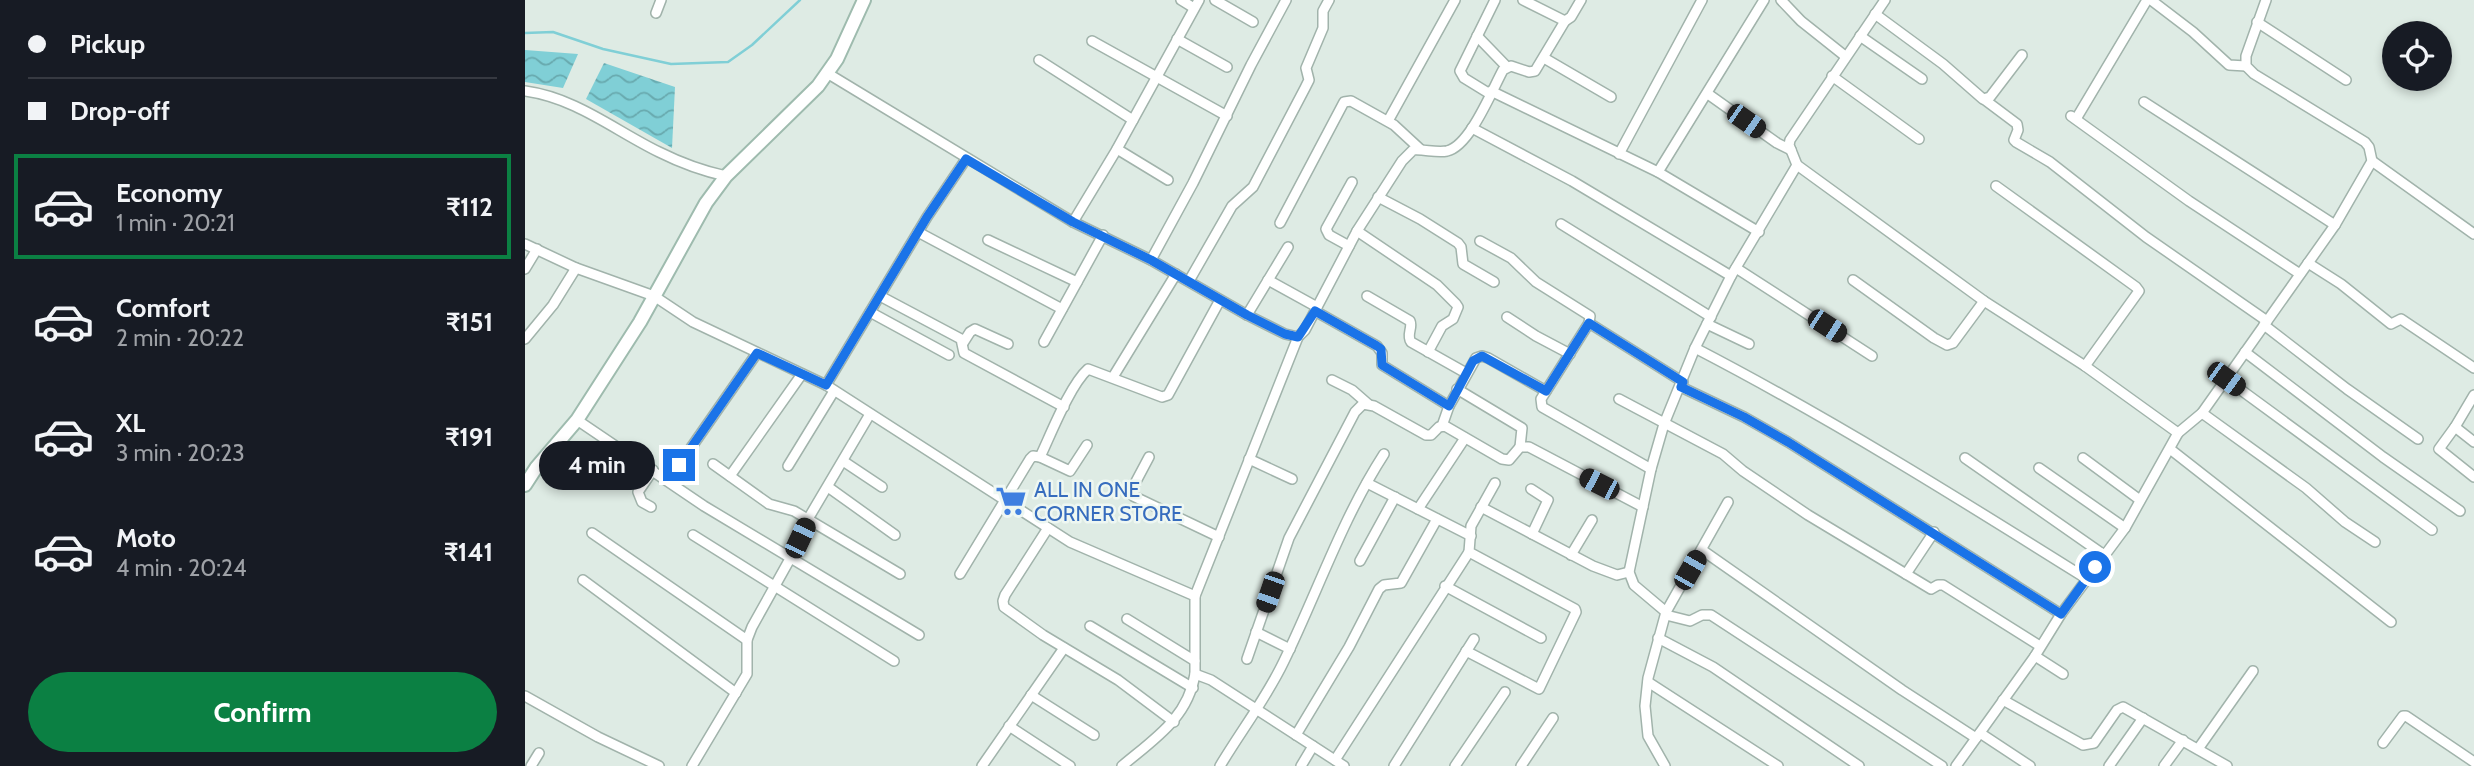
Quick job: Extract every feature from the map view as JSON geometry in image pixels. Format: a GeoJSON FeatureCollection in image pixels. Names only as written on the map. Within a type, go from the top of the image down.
{"type":"FeatureCollection","features":[{"type":"Feature","properties":{"kind":"main road"},"geometry":{"type":"LineString","coordinates":[[525,485],[577,420],[654,296],[700,211],[726,176],[803,102],[827,73],[843,48],[864,0]]}},
{"type":"Feature","properties":{"kind":"street"},"geometry":{"type":"LineString","coordinates":[[656,13],[661,0]]}},
{"type":"Feature","properties":{"kind":"street"},"geometry":{"type":"LineString","coordinates":[[1073,222],[1117,149],[1196,4],[1181,0]]}},
{"type":"Feature","properties":{"kind":"street"},"geometry":{"type":"LineString","coordinates":[[1215,0],[1253,22]]}},
{"type":"Feature","properties":{"kind":"street"},"geometry":{"type":"LineString","coordinates":[[1151,260],[1286,0]]}},
{"type":"Feature","properties":{"kind":"street"},"geometry":{"type":"LineString","coordinates":[[1189,281],[1232,206],[1253,187],[1305,88],[1308,80],[1306,68],[1323,28],[1323,11],[1329,0]]}},
{"type":"Feature","properties":{"kind":"street"},"geometry":{"type":"LineString","coordinates":[[1388,121],[1455,0]]}},
{"type":"Feature","properties":{"kind":"street"},"geometry":{"type":"LineString","coordinates":[[1495,0],[1460,71],[1464,78],[1658,172],[1759,232]]}},
{"type":"Feature","properties":{"kind":"street"},"geometry":{"type":"LineString","coordinates":[[1523,0],[1565,21]]}},
{"type":"Feature","properties":{"kind":"street"},"geometry":{"type":"LineString","coordinates":[[1507,67],[1515,66],[1532,72],[1581,0]]}},
{"type":"Feature","properties":{"kind":"street"},"geometry":{"type":"LineString","coordinates":[[1619,153],[1702,0]]}},
{"type":"Feature","properties":{"kind":"street"},"geometry":{"type":"LineString","coordinates":[[1658,172],[1763,0]]}},
{"type":"Feature","properties":{"kind":"street"},"geometry":{"type":"LineString","coordinates":[[1781,0],[1801,21],[1845,56]]}},
{"type":"Feature","properties":{"kind":"street"},"geometry":{"type":"LineString","coordinates":[[1885,0],[1790,140],[1797,165],[1984,301],[2085,366],[2178,432]]}},
{"type":"Feature","properties":{"kind":"street"},"geometry":{"type":"LineString","coordinates":[[1958,765],[2035,656],[2061,614],[2125,527],[2178,432],[2202,413],[2335,225],[2372,161],[2369,146],[2358,137],[2286,94],[2246,66],[2229,65],[2186,27],[2149,0],[2073,118],[2189,201],[2300,274]]}},
{"type":"Feature","properties":{"kind":"street"},"geometry":{"type":"LineString","coordinates":[[2246,66],[2264,1]]}},
{"type":"Feature","properties":{"kind":"street"},"geometry":{"type":"LineString","coordinates":[[1875,14],[1943,64],[1973,92],[2017,124],[2018,130],[2014,139],[2016,142],[2050,162],[2146,237],[2266,323],[2347,389],[2418,439]]}},
{"type":"Feature","properties":{"kind":"street"},"geometry":{"type":"LineString","coordinates":[[2257,22],[2346,80]]}},
{"type":"Feature","properties":{"kind":"street"},"geometry":{"type":"LineString","coordinates":[[1477,36],[1507,67]]}},
{"type":"Feature","properties":{"kind":"street"},"geometry":{"type":"LineString","coordinates":[[1860,36],[1922,79]]}},
{"type":"Feature","properties":{"kind":"street"},"geometry":{"type":"LineString","coordinates":[[1177,39],[1227,67]]}},
{"type":"Feature","properties":{"kind":"street"},"geometry":{"type":"LineString","coordinates":[[1092,41],[1227,116]]}},
{"type":"Feature","properties":{"kind":"street"},"geometry":{"type":"LineString","coordinates":[[1985,100],[2022,55]]}},
{"type":"Feature","properties":{"kind":"street"},"geometry":{"type":"LineString","coordinates":[[1544,58],[1611,97]]}},
{"type":"Feature","properties":{"kind":"street"},"geometry":{"type":"LineString","coordinates":[[1039,60],[1133,120]]}},
{"type":"Feature","properties":{"kind":"street"},"geometry":{"type":"LineString","coordinates":[[1122,766],[1174,722],[1193,688],[1195,596],[1298,337],[1316,309],[1357,231],[1402,161],[1413,150],[1447,151],[1461,142],[1507,67]]}},
{"type":"Feature","properties":{"kind":"street"},"geometry":{"type":"LineString","coordinates":[[827,73],[1073,222],[1151,260],[1247,315],[1285,334],[1298,337]]}},
{"type":"Feature","properties":{"kind":"street"},"geometry":{"type":"LineString","coordinates":[[1832,76],[1919,139]]}},
{"type":"Feature","properties":{"kind":"street"},"geometry":{"type":"LineString","coordinates":[[525,91],[565,101],[659,152],[699,170],[726,176]]}},
{"type":"Feature","properties":{"kind":"street"},"geometry":{"type":"LineString","coordinates":[[1707,94],[1791,150]]}},
{"type":"Feature","properties":{"kind":"street"},"geometry":{"type":"LineString","coordinates":[[1280,223],[1344,102],[1350,101],[1388,121],[1420,149]]}},
{"type":"Feature","properties":{"kind":"street"},"geometry":{"type":"LineString","coordinates":[[2144,102],[2335,225]]}},
{"type":"Feature","properties":{"kind":"street"},"geometry":{"type":"LineString","coordinates":[[1472,128],[1733,272],[1872,356]]}},
{"type":"Feature","properties":{"kind":"street"},"geometry":{"type":"LineString","coordinates":[[1117,149],[1168,180]]}},
{"type":"Feature","properties":{"kind":"street"},"geometry":{"type":"LineString","coordinates":[[788,467],[870,312],[966,159]]}},
{"type":"Feature","properties":{"kind":"street"},"geometry":{"type":"LineString","coordinates":[[2372,161],[2474,234]]}},
{"type":"Feature","properties":{"kind":"street"},"geometry":{"type":"LineString","coordinates":[[1797,165],[1733,272],[1695,348],[1664,424],[1629,572],[1634,585],[1666,613],[1690,621],[1702,614],[1711,615],[1941,766]]}},
{"type":"Feature","properties":{"kind":"street"},"geometry":{"type":"LineString","coordinates":[[1349,246],[1329,235],[1326,229],[1352,182]]}},
{"type":"Feature","properties":{"kind":"street"},"geometry":{"type":"LineString","coordinates":[[1996,186],[2139,291],[2085,366]]}},
{"type":"Feature","properties":{"kind":"street"},"geometry":{"type":"LineString","coordinates":[[1378,197],[1458,243],[1463,264],[1494,282]]}},
{"type":"Feature","properties":{"kind":"street"},"geometry":{"type":"LineString","coordinates":[[1562,224],[1709,321],[1749,344]]}},
{"type":"Feature","properties":{"kind":"street"},"geometry":{"type":"LineString","coordinates":[[1357,231],[1437,285],[1457,304],[1456,314],[1444,323],[1428,352]]}},
{"type":"Feature","properties":{"kind":"street"},"geometry":{"type":"LineString","coordinates":[[918,232],[1062,309]]}},
{"type":"Feature","properties":{"kind":"street"},"geometry":{"type":"LineString","coordinates":[[1044,342],[1103,235]]}},
{"type":"Feature","properties":{"kind":"street"},"geometry":{"type":"LineString","coordinates":[[988,240],[1077,282]]}},
{"type":"Feature","properties":{"kind":"street"},"geometry":{"type":"LineString","coordinates":[[1480,241],[1511,258],[1536,282],[1588,314],[1589,323],[1540,405],[1544,410],[1651,470]]}},
{"type":"Feature","properties":{"kind":"street"},"geometry":{"type":"LineString","coordinates":[[525,244],[576,268],[654,296],[693,323],[830,388],[1070,542],[1195,596]]}},
{"type":"Feature","properties":{"kind":"street"},"geometry":{"type":"LineString","coordinates":[[1247,315],[1288,247]]}},
{"type":"Feature","properties":{"kind":"street"},"geometry":{"type":"LineString","coordinates":[[525,269],[537,249]]}},
{"type":"Feature","properties":{"kind":"street"},"geometry":{"type":"LineString","coordinates":[[2308,263],[2341,284],[2391,324],[2401,319],[2474,368]]}},
{"type":"Feature","properties":{"kind":"street"},"geometry":{"type":"LineString","coordinates":[[525,339],[553,305],[576,268]]}},
{"type":"Feature","properties":{"kind":"street"},"geometry":{"type":"LineString","coordinates":[[1113,377],[1176,274]]}},
{"type":"Feature","properties":{"kind":"street"},"geometry":{"type":"LineString","coordinates":[[1268,280],[1377,346],[1381,349],[1382,365],[1449,406]]}},
{"type":"Feature","properties":{"kind":"street"},"geometry":{"type":"LineString","coordinates":[[1853,280],[1947,345],[1953,344],[1984,301]]}},
{"type":"Feature","properties":{"kind":"street"},"geometry":{"type":"LineString","coordinates":[[880,296],[958,337],[963,343]]}},
{"type":"Feature","properties":{"kind":"street"},"geometry":{"type":"LineString","coordinates":[[1367,296],[1410,321],[1412,327],[1409,339],[1466,373]]}},
{"type":"Feature","properties":{"kind":"street"},"geometry":{"type":"LineString","coordinates":[[1040,457],[1080,379],[1088,369],[1161,397],[1168,395],[1220,300]]}},
{"type":"Feature","properties":{"kind":"street"},"geometry":{"type":"LineString","coordinates":[[870,312],[949,355]]}},
{"type":"Feature","properties":{"kind":"street"},"geometry":{"type":"LineString","coordinates":[[1507,317],[1570,354]]}},
{"type":"Feature","properties":{"kind":"street"},"geometry":{"type":"LineString","coordinates":[[1589,323],[1682,385],[1788,442],[2061,614]]}},
{"type":"Feature","properties":{"kind":"street"},"geometry":{"type":"LineString","coordinates":[[1008,344],[975,329],[969,332],[962,350],[1065,407]]}},
{"type":"Feature","properties":{"kind":"street"},"geometry":{"type":"LineString","coordinates":[[1695,348],[1903,464],[2087,579]]}},
{"type":"Feature","properties":{"kind":"street"},"geometry":{"type":"LineString","coordinates":[[2245,352],[2383,457],[2460,511]]}},
{"type":"Feature","properties":{"kind":"street"},"geometry":{"type":"LineString","coordinates":[[679,465],[757,353]]}},
{"type":"Feature","properties":{"kind":"street"},"geometry":{"type":"LineString","coordinates":[[1332,380],[1426,435],[1431,435],[1442,426],[1466,373],[1473,361],[1482,356],[1546,391]]}},
{"type":"Feature","properties":{"kind":"street"},"geometry":{"type":"LineString","coordinates":[[730,476],[802,374]]}},
{"type":"Feature","properties":{"kind":"street"},"geometry":{"type":"LineString","coordinates":[[2226,379],[2432,530]]}},
{"type":"Feature","properties":{"kind":"street"},"geometry":{"type":"LineString","coordinates":[[1442,426],[1505,460],[1520,447],[1523,433],[1518,424],[1457,389]]}},
{"type":"Feature","properties":{"kind":"street"},"geometry":{"type":"LineString","coordinates":[[2474,395],[2439,449],[2474,477]]}},
{"type":"Feature","properties":{"kind":"street"},"geometry":{"type":"LineString","coordinates":[[1619,399],[1723,454],[1779,496],[1931,589],[1938,584],[1943,585],[2040,646]]}},
{"type":"Feature","properties":{"kind":"street"},"geometry":{"type":"LineString","coordinates":[[1247,659],[1297,522],[1355,412],[1359,407],[1369,404]]}},
{"type":"Feature","properties":{"kind":"street"},"geometry":{"type":"LineString","coordinates":[[2202,413],[2375,542]]}},
{"type":"Feature","properties":{"kind":"street"},"geometry":{"type":"LineString","coordinates":[[692,766],[747,674],[747,640],[808,519],[870,414]]}},
{"type":"Feature","properties":{"kind":"street"},"geometry":{"type":"LineString","coordinates":[[577,420],[704,506],[919,635]]}},
{"type":"Feature","properties":{"kind":"street"},"geometry":{"type":"LineString","coordinates":[[2455,427],[2474,442]]}},
{"type":"Feature","properties":{"kind":"street"},"geometry":{"type":"LineString","coordinates":[[1418,509],[1465,438]]}},
{"type":"Feature","properties":{"kind":"street"},"geometry":{"type":"LineString","coordinates":[[960,573],[1030,458],[1040,457],[1070,471],[1087,445]]}},
{"type":"Feature","properties":{"kind":"street"},"geometry":{"type":"LineString","coordinates":[[1520,447],[1536,451],[1643,507]]}},
{"type":"Feature","properties":{"kind":"street"},"geometry":{"type":"LineString","coordinates":[[2170,449],[2391,622]]}},
{"type":"Feature","properties":{"kind":"street"},"geometry":{"type":"LineString","coordinates":[[1220,766],[1283,663],[1337,538],[1384,454]]}},
{"type":"Feature","properties":{"kind":"street"},"geometry":{"type":"LineString","coordinates":[[1149,457],[1132,489],[1133,496],[1219,537]]}},
{"type":"Feature","properties":{"kind":"street"},"geometry":{"type":"LineString","coordinates":[[1965,457],[2104,555]]}},
{"type":"Feature","properties":{"kind":"street"},"geometry":{"type":"LineString","coordinates":[[2083,458],[2140,500]]}},
{"type":"Feature","properties":{"kind":"street"},"geometry":{"type":"LineString","coordinates":[[1249,459],[1292,479]]}},
{"type":"Feature","properties":{"kind":"street"},"geometry":{"type":"LineString","coordinates":[[843,460],[882,487]]}},
{"type":"Feature","properties":{"kind":"street"},"geometry":{"type":"LineString","coordinates":[[713,464],[769,504],[794,511],[900,574]]}},
{"type":"Feature","properties":{"kind":"street"},"geometry":{"type":"LineString","coordinates":[[2039,468],[2125,527]]}},
{"type":"Feature","properties":{"kind":"street"},"geometry":{"type":"LineString","coordinates":[[651,507],[642,502],[638,492],[653,470]]}},
{"type":"Feature","properties":{"kind":"street"},"geometry":{"type":"LineString","coordinates":[[1367,483],[1471,536]]}},
{"type":"Feature","properties":{"kind":"street"},"geometry":{"type":"LineString","coordinates":[[1335,760],[1469,552],[1470,529],[1496,483]]}},
{"type":"Feature","properties":{"kind":"street"},"geometry":{"type":"LineString","coordinates":[[828,487],[895,535]]}},
{"type":"Feature","properties":{"kind":"street"},"geometry":{"type":"LineString","coordinates":[[1531,489],[1548,500],[1532,534]]}},
{"type":"Feature","properties":{"kind":"street"},"geometry":{"type":"LineString","coordinates":[[1360,561],[1395,497]]}},
{"type":"Feature","properties":{"kind":"street"},"geometry":{"type":"LineString","coordinates":[[1665,766],[1648,736],[1645,706],[1658,638],[1666,613],[1728,502]]}},
{"type":"Feature","properties":{"kind":"street"},"geometry":{"type":"LineString","coordinates":[[1481,507],[1609,573],[1617,575],[1629,572]]}},
{"type":"Feature","properties":{"kind":"street"},"geometry":{"type":"LineString","coordinates":[[1296,735],[1349,647],[1379,589],[1384,585],[1401,583],[1437,519]]}},
{"type":"Feature","properties":{"kind":"street"},"geometry":{"type":"LineString","coordinates":[[1571,555],[1592,520]]}},
{"type":"Feature","properties":{"kind":"street"},"geometry":{"type":"LineString","coordinates":[[1048,528],[1005,595],[1003,604],[1007,610],[1064,648],[1118,680],[1174,722]]}},
{"type":"Feature","properties":{"kind":"street"},"geometry":{"type":"LineString","coordinates":[[1906,574],[1934,532]]}},
{"type":"Feature","properties":{"kind":"street"},"geometry":{"type":"LineString","coordinates":[[592,533],[747,640]]}},
{"type":"Feature","properties":{"kind":"street"},"geometry":{"type":"LineString","coordinates":[[694,536],[894,662]]}},
{"type":"Feature","properties":{"kind":"street"},"geometry":{"type":"LineString","coordinates":[[1702,550],[1902,690],[2030,766]]}},
{"type":"Feature","properties":{"kind":"street"},"geometry":{"type":"LineString","coordinates":[[1466,651],[1539,689],[1576,612],[1575,609],[1469,552]]}},
{"type":"Feature","properties":{"kind":"street"},"geometry":{"type":"LineString","coordinates":[[583,580],[736,693]]}},
{"type":"Feature","properties":{"kind":"street"},"geometry":{"type":"LineString","coordinates":[[1445,586],[1541,638]]}},
{"type":"Feature","properties":{"kind":"street"},"geometry":{"type":"LineString","coordinates":[[1127,619],[1195,660]]}},
{"type":"Feature","properties":{"kind":"street"},"geometry":{"type":"LineString","coordinates":[[1090,626],[1193,688]]}},
{"type":"Feature","properties":{"kind":"street"},"geometry":{"type":"LineString","coordinates":[[1256,632],[1290,649]]}},
{"type":"Feature","properties":{"kind":"street"},"geometry":{"type":"LineString","coordinates":[[1658,638],[1713,667],[1859,766]]}},
{"type":"Feature","properties":{"kind":"street"},"geometry":{"type":"LineString","coordinates":[[1394,766],[1474,639]]}},
{"type":"Feature","properties":{"kind":"street"},"geometry":{"type":"LineString","coordinates":[[982,766],[1064,648]]}},
{"type":"Feature","properties":{"kind":"street"},"geometry":{"type":"LineString","coordinates":[[2035,656],[2063,674]]}},
{"type":"Feature","properties":{"kind":"street"},"geometry":{"type":"LineString","coordinates":[[2198,749],[2253,671]]}},
{"type":"Feature","properties":{"kind":"street"},"geometry":{"type":"LineString","coordinates":[[1195,674],[1211,680],[1344,766]]}},
{"type":"Feature","properties":{"kind":"street"},"geometry":{"type":"LineString","coordinates":[[1648,682],[1778,766]]}},
{"type":"Feature","properties":{"kind":"street"},"geometry":{"type":"LineString","coordinates":[[1455,766],[1505,692]]}},
{"type":"Feature","properties":{"kind":"street"},"geometry":{"type":"LineString","coordinates":[[1031,695],[1094,735]]}},
{"type":"Feature","properties":{"kind":"street"},"geometry":{"type":"LineString","coordinates":[[525,696],[652,765]]}},
{"type":"Feature","properties":{"kind":"street"},"geometry":{"type":"LineString","coordinates":[[2003,699],[2083,745],[2090,745],[2098,738],[2119,707],[2123,707],[2227,766]]}},
{"type":"Feature","properties":{"kind":"street"},"geometry":{"type":"LineString","coordinates":[[2383,743],[2403,716],[2406,716],[2474,762]]}},
{"type":"Feature","properties":{"kind":"street"},"geometry":{"type":"LineString","coordinates":[[1521,766],[1553,718]]}},
{"type":"Feature","properties":{"kind":"street"},"geometry":{"type":"LineString","coordinates":[[2109,766],[2143,718]]}},
{"type":"Feature","properties":{"kind":"street"},"geometry":{"type":"LineString","coordinates":[[1009,726],[1070,766]]}},
{"type":"Feature","properties":{"kind":"street"},"geometry":{"type":"LineString","coordinates":[[2164,766],[2183,740]]}},
{"type":"Feature","properties":{"kind":"street"},"geometry":{"type":"LineString","coordinates":[[1301,766],[1313,746]]}},
{"type":"Feature","properties":{"kind":"street"},"geometry":{"type":"LineString","coordinates":[[531,766],[539,753]]}},
{"type":"Feature","properties":{"kind":"water"},"geometry":{"type":"Polygon","coordinates":[[[525,50],[578,54],[563,88],[525,82],[525,50]]]}},
{"type":"Feature","properties":{"kind":"water"},"geometry":{"type":"Polygon","coordinates":[[[604,63],[675,87],[672,148],[586,99],[604,63]]]}},
{"type":"Feature","properties":{"kind":"waterway"},"geometry":{"type":"LineString","coordinates":[[525,33],[553,32],[603,49],[671,64],[728,62],[752,45],[800,0]]}},
{"type":"Feature","properties":{"kind":"place","name":"ALL IN ONE CORNER STORE"},"geometry":{"type":"Point","coordinates":[1011,501]}},
{"type":"Feature","properties":{"kind":"route"},"geometry":{"type":"LineString","coordinates":[[679,465],[757,353],[826,385],[927,217],[966,159],[1073,222],[1132,250],[1285,334],[1298,337],[1302,334],[1315,311],[1377,346],[1381,349],[1382,365],[1449,406],[1473,361],[1482,356],[1546,391],[1589,323],[1683,382],[1681,387],[1744,417],[1788,442],[2061,614],[2095,567]]}}]}
